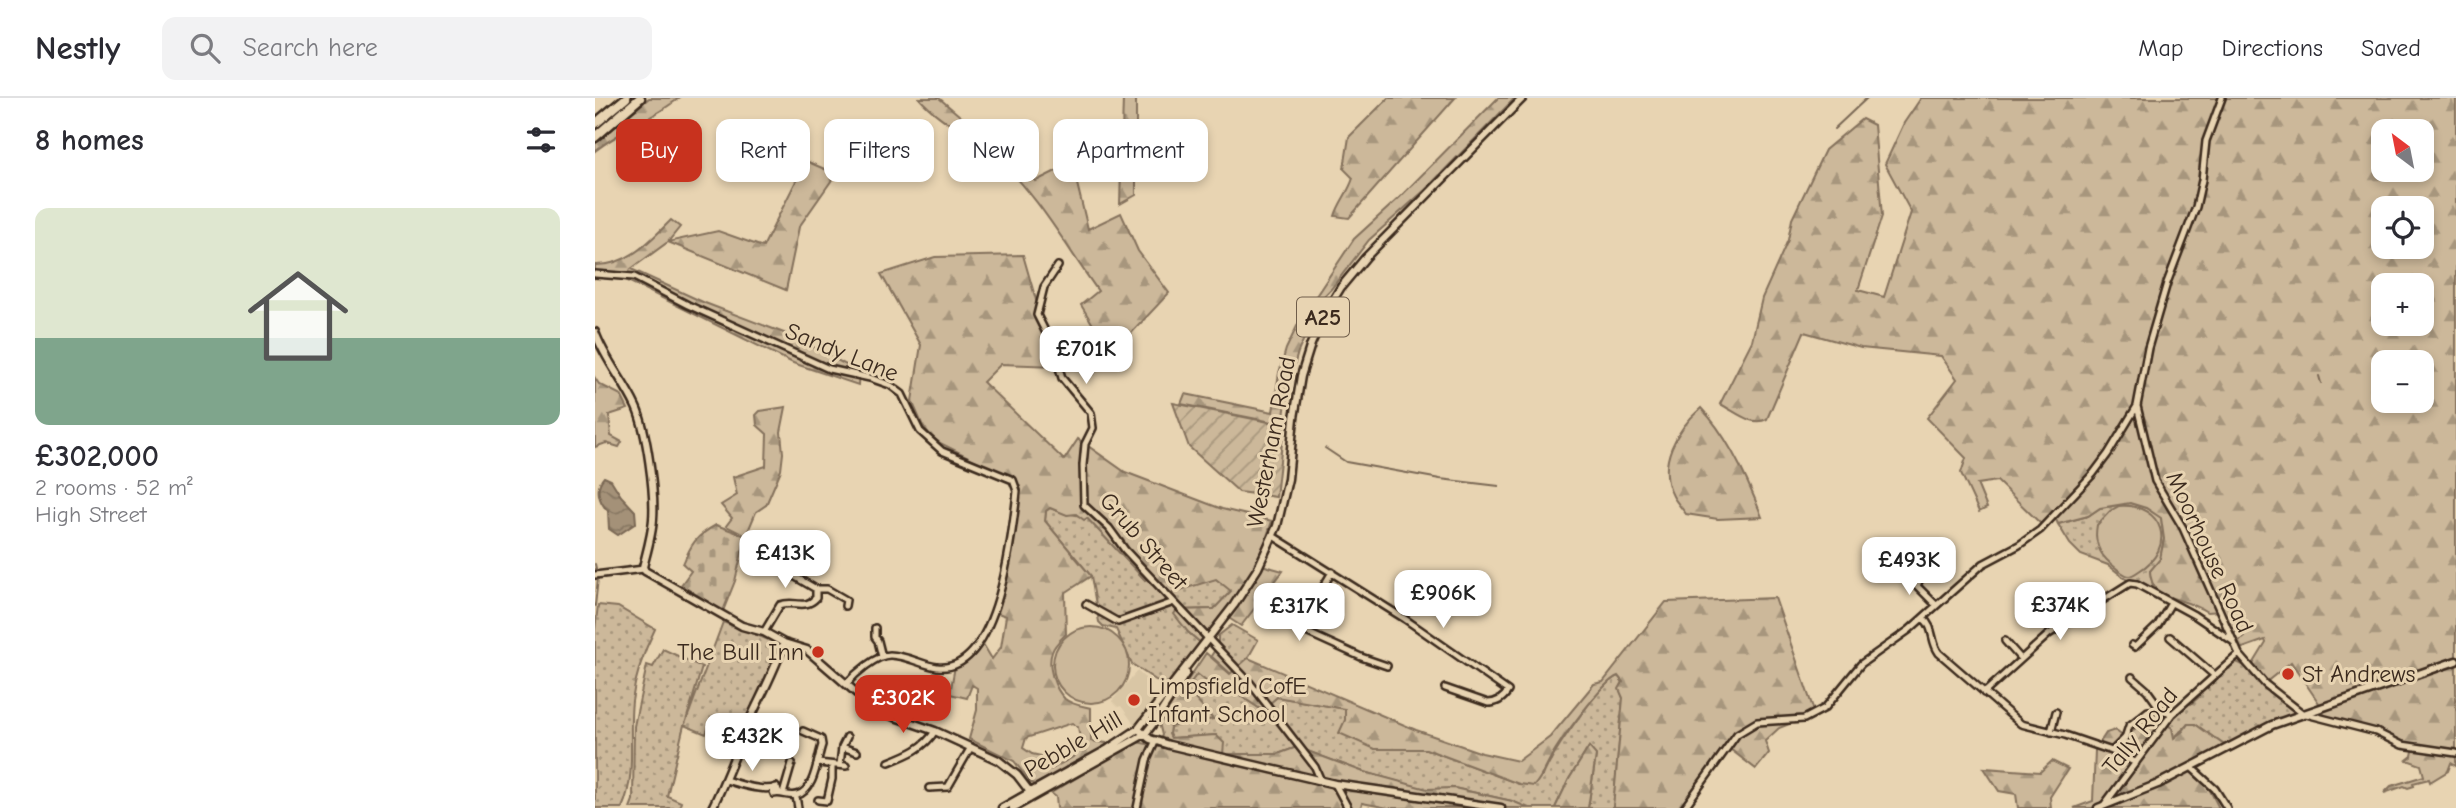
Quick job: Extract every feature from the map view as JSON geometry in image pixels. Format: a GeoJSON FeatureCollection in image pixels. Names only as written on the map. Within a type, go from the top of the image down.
{"type":"FeatureCollection","features":[{"type":"Feature","properties":{"kind":"highway"},"geometry":{"type":"LineString","coordinates":[[595,124],[626,98]]}},
{"type":"Feature","properties":{"kind":"highway"},"geometry":{"type":"LineString","coordinates":[[595,136],[640,98]]}},
{"type":"Feature","properties":{"kind":"main road","name":"Westerham Road"},"geometry":{"type":"LineString","coordinates":[[1143,728],[1248,585],[1273,536],[1285,494],[1301,376],[1315,334],[1329,306],[1366,257],[1523,98]]}},
{"type":"Feature","properties":{"kind":"main road"},"geometry":{"type":"LineString","coordinates":[[595,332],[606,358],[626,387],[640,417],[650,476],[653,516],[643,569],[661,582],[742,626],[807,650],[860,696],[892,716],[998,760],[1013,771],[1027,799],[1002,808]]}},
{"type":"Feature","properties":{"kind":"main road"},"geometry":{"type":"LineString","coordinates":[[712,808],[747,726],[775,670],[784,643]]}},
{"type":"Feature","properties":{"kind":"main road"},"geometry":{"type":"LineString","coordinates":[[2101,807],[2158,784],[2302,712],[2456,661]]}},
{"type":"Feature","properties":{"kind":"main road"},"geometry":{"type":"LineString","coordinates":[[1143,728],[1156,740],[1169,746],[1321,781],[1501,808]]}},
{"type":"Feature","properties":{"kind":"main road","name":"Pebble Hill"},"geometry":{"type":"LineString","coordinates":[[1027,799],[1143,728]]}},
{"type":"Feature","properties":{"kind":"main road","name":"A25"},"geometry":{"type":"LineString","coordinates":[[1013,808],[1027,799]]}},
{"type":"Feature","properties":{"kind":"street","name":"Moorhouse Road"},"geometry":{"type":"LineString","coordinates":[[2222,98],[2206,141],[2196,207],[2167,283],[2148,348],[2137,406],[2155,481],[2183,528],[2239,654],[2265,684],[2302,712]]}},
{"type":"Feature","properties":{"kind":"street","name":"Grub Street"},"geometry":{"type":"LineString","coordinates":[[1058,266],[1044,287],[1037,314],[1053,347],[1062,379],[1091,413],[1093,428],[1085,444],[1083,465],[1084,505],[1109,528],[1125,550],[1251,684],[1315,766],[1321,781]]}},
{"type":"Feature","properties":{"kind":"street","name":"Sandy Lane"},"geometry":{"type":"LineString","coordinates":[[595,274],[634,278],[829,369],[890,385],[902,394],[920,431],[942,451],[1013,480],[1017,494],[1010,541],[991,620],[980,645],[973,654],[947,667],[934,667],[890,655],[882,657]]}},
{"type":"Feature","properties":{"kind":"street"},"geometry":{"type":"LineString","coordinates":[[1684,808],[1737,734],[1758,722],[1811,717],[1825,708],[1861,664],[1923,618],[1983,564],[2019,545],[2040,530],[2093,474],[2137,406]]}},
{"type":"Feature","properties":{"kind":"street"},"geometry":{"type":"LineString","coordinates":[[1273,536],[1410,622],[1508,691],[1494,703],[1487,703],[1445,688]]}},
{"type":"Feature","properties":{"kind":"street"},"geometry":{"type":"LineString","coordinates":[[768,558],[770,562],[816,589],[827,589],[846,600],[845,606]]}},
{"type":"Feature","properties":{"kind":"street"},"geometry":{"type":"LineString","coordinates":[[595,575],[643,569]]}},
{"type":"Feature","properties":{"kind":"street"},"geometry":{"type":"LineString","coordinates":[[1332,572],[1299,627],[1361,657],[1387,666]]}},
{"type":"Feature","properties":{"kind":"street"},"geometry":{"type":"LineString","coordinates":[[1984,693],[2056,629],[2130,583],[2137,584],[2204,621],[2234,642]]}},
{"type":"Feature","properties":{"kind":"street"},"geometry":{"type":"LineString","coordinates":[[1910,590],[1918,584],[1936,605]]}},
{"type":"Feature","properties":{"kind":"street"},"geometry":{"type":"LineString","coordinates":[[764,632],[780,605],[811,604],[816,598],[816,589]]}},
{"type":"Feature","properties":{"kind":"street"},"geometry":{"type":"LineString","coordinates":[[1086,604],[1118,622],[1174,602]]}},
{"type":"Feature","properties":{"kind":"street"},"geometry":{"type":"LineString","coordinates":[[2132,645],[2135,647],[2158,625],[2171,603]]}},
{"type":"Feature","properties":{"kind":"street"},"geometry":{"type":"LineString","coordinates":[[1923,618],[1931,626],[1934,644],[1939,653],[2021,724],[2112,751],[2136,763]]}},
{"type":"Feature","properties":{"kind":"street"},"geometry":{"type":"LineString","coordinates":[[846,684],[866,665],[882,657],[875,637],[875,628]]}},
{"type":"Feature","properties":{"kind":"street"},"geometry":{"type":"LineString","coordinates":[[2170,637],[2214,675]]}},
{"type":"Feature","properties":{"kind":"street"},"geometry":{"type":"LineString","coordinates":[[2005,642],[2021,659]]}},
{"type":"Feature","properties":{"kind":"street","name":"Tally Road"},"geometry":{"type":"LineString","coordinates":[[2101,807],[2172,715],[2239,654]]}},
{"type":"Feature","properties":{"kind":"street"},"geometry":{"type":"LineString","coordinates":[[2133,677],[2147,690],[2158,706],[2172,715]]}},
{"type":"Feature","properties":{"kind":"street"},"geometry":{"type":"LineString","coordinates":[[2112,751],[2125,738],[2129,726],[2158,706]]}},
{"type":"Feature","properties":{"kind":"street"},"geometry":{"type":"LineString","coordinates":[[2052,732],[2056,712]]}},
{"type":"Feature","properties":{"kind":"street"},"geometry":{"type":"LineString","coordinates":[[2302,712],[2376,732],[2402,745],[2456,753]]}},
{"type":"Feature","properties":{"kind":"street"},"geometry":{"type":"LineString","coordinates":[[726,780],[796,796],[811,782],[821,740],[803,731]]}},
{"type":"Feature","properties":{"kind":"street"},"geometry":{"type":"LineString","coordinates":[[889,762],[919,749],[935,732]]}},
{"type":"Feature","properties":{"kind":"street"},"geometry":{"type":"LineString","coordinates":[[817,763],[843,765],[842,747],[847,737]]}},
{"type":"Feature","properties":{"kind":"street"},"geometry":{"type":"LineString","coordinates":[[1137,808],[1147,760],[1156,740]]}},
{"type":"Feature","properties":{"kind":"street"},"geometry":{"type":"LineString","coordinates":[[842,747],[857,752]]}},
{"type":"Feature","properties":{"kind":"street"},"geometry":{"type":"LineString","coordinates":[[929,788],[948,787],[971,747]]}},
{"type":"Feature","properties":{"kind":"street"},"geometry":{"type":"LineString","coordinates":[[778,792],[792,763]]}},
{"type":"Feature","properties":{"kind":"street"},"geometry":{"type":"LineString","coordinates":[[818,800],[827,801],[832,765]]}},
{"type":"Feature","properties":{"kind":"street"},"geometry":{"type":"LineString","coordinates":[[2190,767],[2214,789],[2227,808]]}},
{"type":"Feature","properties":{"kind":"street"},"geometry":{"type":"LineString","coordinates":[[1335,784],[1348,808]]}},
{"type":"Feature","properties":{"kind":"street"},"geometry":{"type":"LineString","coordinates":[[796,796],[798,808]]}},
{"type":"Feature","properties":{"kind":"shaded area","name":"Limpsfield CofE Infant School"},"geometry":{"type":"Polygon","coordinates":[[[1137,671],[1152,684],[1147,690],[1156,698],[1136,727],[1121,706],[1118,707],[1112,701],[1137,671]]]}},
{"type":"Feature","properties":{"kind":"green space"},"geometry":{"type":"Polygon","coordinates":[[[649,98],[679,98],[647,119],[624,119],[649,98]]]}},
{"type":"Feature","properties":{"kind":"green space"},"geometry":{"type":"Polygon","coordinates":[[[919,98],[939,98],[964,119],[948,119],[948,122],[919,98]]]}},
{"type":"Feature","properties":{"kind":"green space"},"geometry":{"type":"Polygon","coordinates":[[[1123,98],[1136,98],[1136,119],[1122,119],[1123,98]]]}},
{"type":"Feature","properties":{"kind":"green space"},"geometry":{"type":"Polygon","coordinates":[[[1388,98],[1455,98],[1349,218],[1335,216],[1353,178],[1344,169],[1349,137],[1388,98]]]}},
{"type":"Feature","properties":{"kind":"green space"},"geometry":{"type":"Polygon","coordinates":[[[1498,98],[1515,98],[1425,190],[1369,240],[1322,298],[1298,352],[1288,387],[1283,424],[1181,404],[1185,394],[1273,412],[1286,349],[1300,320],[1354,239],[1400,197],[1498,98]]]}},
{"type":"Feature","properties":{"kind":"green space"},"geometry":{"type":"Polygon","coordinates":[[[1921,98],[2456,98],[2456,766],[2451,763],[2448,771],[2430,782],[2429,779],[2413,783],[2414,786],[2408,788],[2404,786],[2384,793],[2391,786],[2424,776],[2421,765],[2407,760],[2413,751],[2384,734],[2324,718],[2323,709],[2291,662],[2265,683],[2252,666],[2266,643],[2265,640],[2240,649],[2237,643],[2244,637],[2239,630],[2233,634],[2222,611],[2207,612],[2159,592],[2152,582],[2150,571],[2160,559],[2164,539],[2161,518],[2146,508],[2130,503],[2100,508],[2088,516],[2058,524],[2053,513],[2041,524],[1997,481],[1977,484],[1987,508],[1979,512],[1961,473],[1966,458],[1927,418],[1957,379],[1941,356],[1861,348],[1804,332],[1767,419],[1749,420],[1720,404],[1752,341],[1762,298],[1788,240],[1792,219],[1825,150],[1862,119],[1874,125],[1882,216],[1858,290],[1884,297],[1911,212],[1885,164],[1904,123],[1921,98]]]}},
{"type":"Feature","properties":{"kind":"green space"},"geometry":{"type":"Polygon","coordinates":[[[616,126],[616,136],[595,151],[595,144],[616,126]]]}},
{"type":"Feature","properties":{"kind":"green space"},"geometry":{"type":"Polygon","coordinates":[[[810,163],[824,169],[824,182],[830,182],[799,227],[786,290],[668,242],[718,231],[763,247],[796,182],[810,182],[810,163]]]}},
{"type":"Feature","properties":{"kind":"green space"},"geometry":{"type":"Polygon","coordinates":[[[1053,172],[1053,182],[1077,182],[1088,229],[1121,213],[1138,251],[1169,293],[1094,373],[1098,333],[1081,305],[1098,291],[1020,182],[1039,182],[1053,172]]]}},
{"type":"Feature","properties":{"kind":"green space"},"geometry":{"type":"Polygon","coordinates":[[[1121,182],[1136,182],[1136,195],[1120,204],[1121,182]]]}},
{"type":"Feature","properties":{"kind":"green space"},"geometry":{"type":"Polygon","coordinates":[[[671,220],[680,227],[668,242],[631,269],[705,303],[797,338],[859,372],[858,385],[793,363],[626,280],[602,275],[595,278],[595,265],[628,257],[671,220]]]}},
{"type":"Feature","properties":{"kind":"green space"},"geometry":{"type":"Polygon","coordinates":[[[1023,255],[1055,366],[1001,364],[983,382],[1064,460],[1078,439],[1125,472],[1222,509],[1272,521],[1258,564],[1283,571],[1241,626],[1224,615],[1202,644],[1174,614],[1177,610],[1214,609],[1231,591],[1216,579],[1170,593],[1153,575],[1145,580],[1087,518],[1084,520],[1076,514],[1067,515],[1050,508],[1046,511],[1045,521],[1091,576],[1065,593],[1066,634],[1052,652],[1050,664],[1053,677],[1065,699],[1091,708],[1091,741],[1106,743],[1106,746],[1036,784],[1031,783],[1014,761],[969,739],[977,710],[977,688],[972,685],[967,698],[950,694],[955,666],[973,657],[983,644],[992,659],[1001,647],[1006,616],[995,612],[1018,500],[1010,483],[1011,478],[931,436],[922,424],[912,401],[921,345],[881,274],[935,257],[1023,255]],[[1072,723],[1026,738],[1023,748],[1032,754],[1050,758],[1051,769],[1073,757],[1081,743],[1078,727],[1072,723]]]}},
{"type":"Feature","properties":{"kind":"green space"},"geometry":{"type":"Polygon","coordinates":[[[595,378],[599,384],[621,395],[628,409],[609,415],[611,436],[622,442],[619,447],[606,443],[595,447],[595,378]]]}},
{"type":"Feature","properties":{"kind":"green space"},"geometry":{"type":"Polygon","coordinates":[[[1173,403],[1284,425],[1276,497],[1239,492],[1189,447],[1173,403]]]}},
{"type":"Feature","properties":{"kind":"green space"},"geometry":{"type":"Polygon","coordinates":[[[786,407],[781,432],[781,470],[766,505],[756,512],[746,536],[726,526],[732,518],[721,505],[737,495],[733,477],[766,466],[767,434],[757,425],[756,415],[760,411],[786,407]]]}},
{"type":"Feature","properties":{"kind":"green space"},"geometry":{"type":"Polygon","coordinates":[[[1701,408],[1729,445],[1762,517],[1718,519],[1686,514],[1674,498],[1668,484],[1668,460],[1677,437],[1701,408]]]}},
{"type":"Feature","properties":{"kind":"green space"},"geometry":{"type":"Polygon","coordinates":[[[2130,503],[2161,517],[2164,539],[2160,560],[2150,571],[2154,591],[2127,580],[2108,565],[2081,555],[2070,544],[2058,524],[2088,516],[2100,508],[2130,503]]]}},
{"type":"Feature","properties":{"kind":"green space"},"geometry":{"type":"Polygon","coordinates":[[[2119,506],[2134,507],[2146,512],[2155,519],[2160,529],[2158,551],[2151,561],[2130,576],[2122,573],[2107,560],[2100,551],[2096,536],[2097,525],[2119,506]]]}},
{"type":"Feature","properties":{"kind":"green space"},"geometry":{"type":"Polygon","coordinates":[[[1050,508],[1087,518],[1145,580],[1153,575],[1216,579],[1232,591],[1214,609],[1178,610],[1175,614],[1188,632],[1202,644],[1166,687],[1132,664],[1116,629],[1103,626],[1099,622],[1091,576],[1045,521],[1046,511],[1050,508]]]}},
{"type":"Feature","properties":{"kind":"green space"},"geometry":{"type":"Polygon","coordinates":[[[716,525],[746,536],[735,581],[723,611],[681,585],[691,571],[683,564],[692,546],[699,537],[716,525]]]}},
{"type":"Feature","properties":{"kind":"green space"},"geometry":{"type":"Polygon","coordinates":[[[1775,598],[1815,714],[1779,728],[1765,741],[1769,753],[1756,769],[1726,746],[1682,808],[1613,808],[1623,698],[1619,689],[1623,682],[1618,676],[1602,689],[1582,712],[1534,786],[1519,784],[1426,749],[1375,749],[1339,733],[1345,720],[1345,709],[1277,697],[1262,710],[1239,695],[1220,692],[1197,674],[1186,689],[1213,719],[1170,726],[1171,738],[1216,735],[1224,743],[1223,754],[1278,754],[1297,747],[1361,771],[1427,789],[1454,788],[1512,801],[1529,808],[1388,808],[1362,803],[1361,808],[1057,808],[1056,797],[1051,793],[1137,742],[1158,746],[1162,735],[1159,723],[1206,653],[1230,674],[1248,658],[1416,730],[1482,753],[1518,761],[1550,737],[1594,684],[1603,682],[1666,602],[1775,598]]]}},
{"type":"Feature","properties":{"kind":"green space"},"geometry":{"type":"Polygon","coordinates":[[[598,605],[618,607],[655,629],[640,665],[633,692],[631,769],[622,808],[595,808],[595,630],[598,605]]]}},
{"type":"Feature","properties":{"kind":"green space"},"geometry":{"type":"Polygon","coordinates":[[[723,622],[779,644],[762,692],[742,729],[713,717],[706,734],[684,725],[667,796],[681,802],[679,808],[630,808],[633,800],[634,726],[647,665],[653,667],[663,649],[702,667],[685,724],[723,622]]]}},
{"type":"Feature","properties":{"kind":"green space"},"geometry":{"type":"Polygon","coordinates":[[[1232,625],[1258,640],[1248,658],[1231,674],[1211,656],[1218,645],[1218,636],[1232,625]]]}},
{"type":"Feature","properties":{"kind":"green space"},"geometry":{"type":"Polygon","coordinates":[[[1091,627],[1105,630],[1118,638],[1126,651],[1129,665],[1126,679],[1118,692],[1105,700],[1091,703],[1077,700],[1064,692],[1056,679],[1053,665],[1056,651],[1064,638],[1077,630],[1091,627]]]}},
{"type":"Feature","properties":{"kind":"green space"},"geometry":{"type":"Polygon","coordinates":[[[2236,662],[2252,671],[2281,701],[2297,712],[2224,745],[2195,724],[2188,724],[2174,738],[2172,728],[2167,724],[2188,702],[2191,704],[2199,697],[2196,694],[2231,663],[2236,662]]]}},
{"type":"Feature","properties":{"kind":"green space"},"geometry":{"type":"Polygon","coordinates":[[[1197,673],[1220,692],[1239,695],[1262,710],[1277,697],[1346,709],[1345,720],[1375,749],[1426,749],[1519,784],[1543,776],[1565,737],[1588,705],[1618,676],[1623,682],[1620,689],[1623,698],[1613,808],[1588,808],[1596,756],[1589,747],[1555,808],[1526,808],[1512,801],[1454,788],[1427,790],[1361,771],[1297,747],[1278,754],[1223,754],[1216,735],[1170,738],[1170,727],[1212,719],[1186,689],[1197,673]]]}},
{"type":"Feature","properties":{"kind":"green space"},"geometry":{"type":"Polygon","coordinates":[[[2153,712],[2167,716],[2164,723],[2172,728],[2174,738],[2188,724],[2195,724],[2224,745],[2195,761],[2219,808],[2074,808],[2093,801],[2095,750],[2106,733],[2115,730],[2125,738],[2153,712]]]}},
{"type":"Feature","properties":{"kind":"green space"},"geometry":{"type":"Polygon","coordinates":[[[1589,747],[1596,755],[1588,808],[1555,808],[1569,779],[1589,747]]]}},
{"type":"Feature","properties":{"kind":"green space"},"geometry":{"type":"Polygon","coordinates":[[[2052,761],[2068,769],[2050,797],[2051,808],[2018,808],[2016,794],[1999,791],[1984,768],[2040,772],[2052,761]]]}},
{"type":"Feature","properties":{"kind":"water"},"geometry":{"type":"Polygon","coordinates":[[[604,477],[611,480],[635,511],[636,523],[618,535],[609,529],[608,511],[599,494],[599,485],[604,477]]]}},
{"type":"Feature","properties":{"kind":"waterway"},"geometry":{"type":"LineString","coordinates":[[1834,129],[1867,98]]}},
{"type":"Feature","properties":{"kind":"waterway"},"geometry":{"type":"LineString","coordinates":[[2319,376],[2321,383]]}},
{"type":"Feature","properties":{"kind":"waterway"},"geometry":{"type":"LineString","coordinates":[[1325,448],[1346,462],[1440,479],[1499,486]]}},
{"type":"Feature","properties":{"kind":"waterway"},"geometry":{"type":"LineString","coordinates":[[595,564],[597,573]]}},
{"type":"Feature","properties":{"kind":"waterway"},"geometry":{"type":"LineString","coordinates":[[595,606],[598,578]]}},
{"type":"Feature","properties":{"kind":"place","name":"The Bull Inn"},"geometry":{"type":"Point","coordinates":[818,652]}},
{"type":"Feature","properties":{"kind":"place","name":"St Andrews"},"geometry":{"type":"Point","coordinates":[2288,674]}},
{"type":"Feature","properties":{"kind":"place","name":"Limpsfield CofE Infant School"},"geometry":{"type":"Point","coordinates":[1134,700]}}]}
